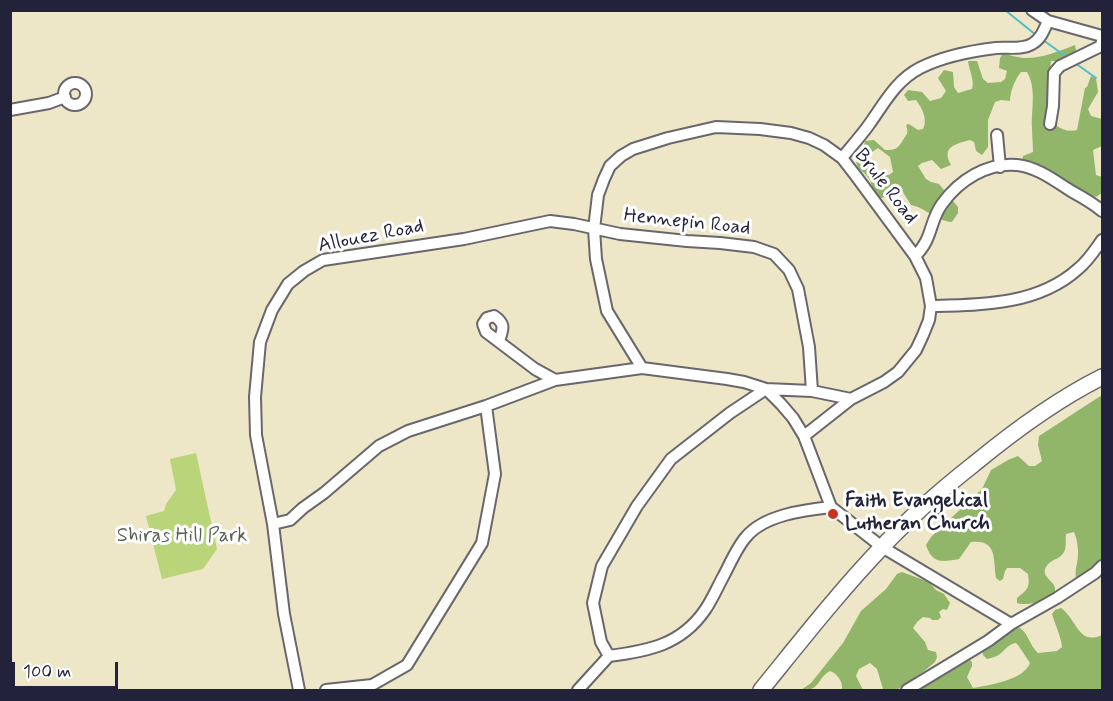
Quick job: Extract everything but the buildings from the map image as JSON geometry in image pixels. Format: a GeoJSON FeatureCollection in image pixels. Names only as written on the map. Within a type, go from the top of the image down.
{"type":"FeatureCollection","features":[{"type":"Feature","properties":{"kind":"highway"},"geometry":{"type":"LineString","coordinates":[[761,690],[882,547],[933,497],[1015,430],[1102,377]]}},
{"type":"Feature","properties":{"kind":"street"},"geometry":{"type":"LineString","coordinates":[[1032,10],[1048,21],[1102,42]]}},
{"type":"Feature","properties":{"kind":"street"},"geometry":{"type":"LineString","coordinates":[[842,158],[893,89],[912,73],[948,57],[973,51],[1024,47],[1040,38],[1048,21]]}},
{"type":"Feature","properties":{"kind":"street"},"geometry":{"type":"LineString","coordinates":[[1050,124],[1054,73],[1060,66],[1102,42]]}},
{"type":"Feature","properties":{"kind":"street"},"geometry":{"type":"LineString","coordinates":[[10,110],[49,103],[65,97]]}},
{"type":"Feature","properties":{"kind":"street","name":"Brule Road"},"geometry":{"type":"LineString","coordinates":[[642,368],[606,311],[596,259],[594,229],[598,195],[610,166],[621,156],[633,149],[716,126],[791,133],[824,145],[842,158],[915,256],[926,278],[931,306]]}},
{"type":"Feature","properties":{"kind":"street"},"geometry":{"type":"LineString","coordinates":[[997,135],[1000,167]]}},
{"type":"Feature","properties":{"kind":"street"},"geometry":{"type":"LineString","coordinates":[[915,256],[924,248],[942,204],[951,193],[984,169],[1016,165],[1045,174],[1102,211]]}},
{"type":"Feature","properties":{"kind":"street","name":"Allouez Road"},"geometry":{"type":"LineString","coordinates":[[299,690],[284,614],[273,524],[256,435],[255,397],[260,342],[272,310],[288,284],[304,271],[324,260],[464,239],[550,221],[594,229]]}},
{"type":"Feature","properties":{"kind":"street","name":"Hennepin Road"},"geometry":{"type":"LineString","coordinates":[[594,229],[620,234],[754,247],[774,254],[789,270],[798,289],[809,347],[812,391]]}},
{"type":"Feature","properties":{"kind":"street"},"geometry":{"type":"LineString","coordinates":[[804,436],[851,399],[898,372],[916,350],[929,320],[931,306],[999,303],[1033,295],[1069,277],[1088,259],[1102,240]]}},
{"type":"Feature","properties":{"kind":"street"},"geometry":{"type":"LineString","coordinates":[[499,341],[535,369],[555,380]]}},
{"type":"Feature","properties":{"kind":"street"},"geometry":{"type":"LineString","coordinates":[[273,524],[290,520],[379,446],[408,431],[486,406],[555,380],[642,368],[727,379],[766,389],[812,391],[851,399]]}},
{"type":"Feature","properties":{"kind":"street"},"geometry":{"type":"LineString","coordinates":[[766,389],[781,404],[804,436],[831,507],[882,547],[1011,624]]}},
{"type":"Feature","properties":{"kind":"street"},"geometry":{"type":"LineString","coordinates":[[609,656],[601,642],[593,603],[602,566],[637,506],[671,459],[729,412],[766,389]]}},
{"type":"Feature","properties":{"kind":"street"},"geometry":{"type":"LineString","coordinates":[[326,690],[372,686],[407,665],[482,543],[495,474],[486,406]]}},
{"type":"Feature","properties":{"kind":"street"},"geometry":{"type":"LineString","coordinates":[[578,690],[609,656],[639,652],[666,644],[681,635],[705,610],[746,537],[758,527],[781,516],[831,507]]}},
{"type":"Feature","properties":{"kind":"street"},"geometry":{"type":"LineString","coordinates":[[907,690],[1011,624],[1057,598],[1102,566]]}},
{"type":"Feature","properties":{"kind":"green space"},"geometry":{"type":"Polygon","coordinates":[[[1075,45],[1077,55],[1060,61],[1051,61],[1045,127],[1056,125],[1066,130],[1077,130],[1085,88],[1091,76],[1096,78],[1098,92],[1088,109],[1091,116],[1102,119],[1102,146],[1093,150],[1096,175],[1102,177],[1102,193],[1096,197],[1077,191],[1069,183],[1022,161],[1023,156],[1033,152],[1033,99],[1032,85],[1027,72],[1021,72],[1013,86],[1010,101],[995,102],[988,120],[988,147],[982,155],[976,151],[974,142],[970,140],[951,147],[948,159],[951,165],[941,169],[932,160],[918,166],[926,179],[939,184],[958,207],[958,213],[952,222],[911,205],[901,189],[886,197],[880,198],[873,194],[870,181],[859,168],[856,158],[870,163],[881,175],[889,175],[893,172],[890,157],[878,148],[872,152],[867,151],[864,145],[865,141],[874,140],[885,150],[894,149],[906,135],[906,125],[909,124],[918,130],[923,129],[924,114],[916,100],[908,101],[904,95],[908,90],[922,92],[930,101],[941,98],[946,91],[938,78],[944,70],[953,72],[954,87],[958,93],[972,89],[968,61],[977,61],[983,79],[988,83],[1001,82],[1005,79],[1007,71],[999,68],[1003,53],[1023,58],[1036,57],[1075,45]]]}},
{"type":"Feature","properties":{"kind":"green space"},"geometry":{"type":"Polygon","coordinates":[[[1102,395],[1102,559],[1094,568],[1084,576],[1076,578],[1078,551],[1076,539],[1074,532],[1066,534],[1064,552],[1048,564],[1045,571],[1055,588],[1053,595],[1038,602],[1021,604],[1017,603],[1017,598],[1027,588],[1028,574],[1020,568],[1007,568],[1000,581],[996,578],[992,552],[986,544],[971,542],[959,559],[943,561],[931,556],[926,545],[931,537],[982,489],[991,470],[1018,456],[1029,466],[1035,466],[1042,461],[1038,445],[1039,436],[1102,395]]]}},
{"type":"Feature","properties":{"kind":"green space","name":"Shiras Hill Park"},"geometry":{"type":"Polygon","coordinates":[[[196,453],[217,549],[203,569],[162,579],[146,516],[164,511],[176,490],[170,459],[196,453]]]}},
{"type":"Feature","properties":{"kind":"green space"},"geometry":{"type":"Polygon","coordinates":[[[902,572],[929,582],[936,590],[944,594],[950,603],[947,610],[943,609],[939,612],[941,617],[938,620],[923,617],[913,628],[925,642],[928,650],[936,652],[935,662],[898,689],[883,689],[877,669],[870,663],[859,669],[856,676],[863,690],[842,690],[839,679],[830,671],[812,689],[801,690],[811,683],[843,643],[861,611],[886,589],[897,574],[902,572]]]}},
{"type":"Feature","properties":{"kind":"green space"},"geometry":{"type":"Polygon","coordinates":[[[1061,608],[1083,634],[1088,637],[1102,635],[1102,690],[917,690],[920,686],[969,659],[972,666],[967,677],[973,688],[1014,678],[1027,669],[1030,663],[1016,643],[998,655],[987,659],[982,649],[1014,626],[1019,627],[1025,633],[1038,653],[1057,651],[1062,647],[1052,614],[1061,608]]]}},
{"type":"Feature","properties":{"kind":"waterway"},"geometry":{"type":"LineString","coordinates":[[1005,10],[1036,35]]}},
{"type":"Feature","properties":{"kind":"waterway"},"geometry":{"type":"LineString","coordinates":[[1043,40],[1068,58]]}},
{"type":"Feature","properties":{"kind":"waterway"},"geometry":{"type":"LineString","coordinates":[[1075,63],[1096,78]]}},
{"type":"Feature","properties":{"kind":"place","name":"Faith Evangelical Lutheran Church"},"geometry":{"type":"Point","coordinates":[833,514]}}]}
